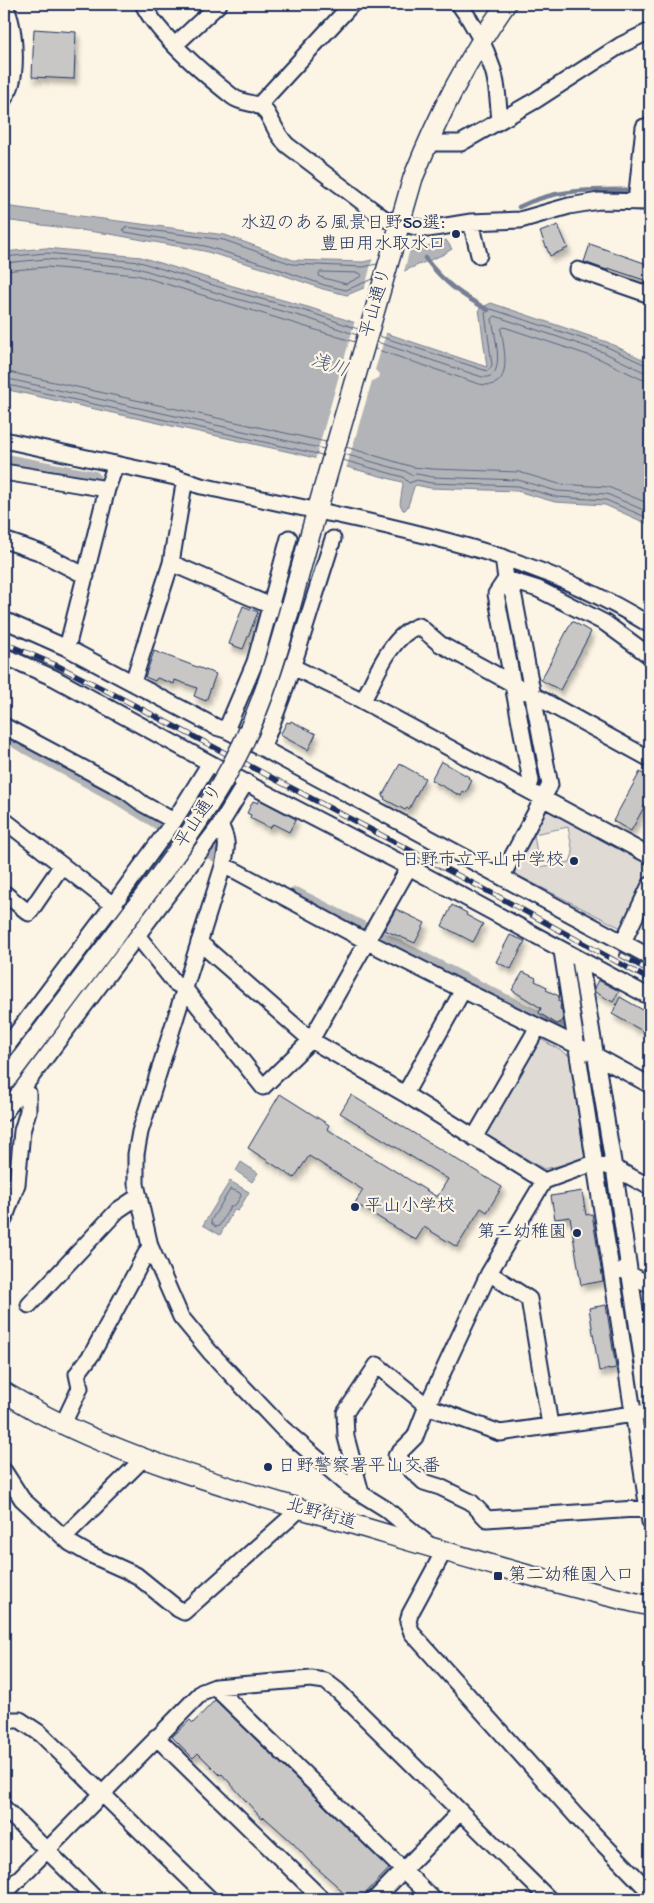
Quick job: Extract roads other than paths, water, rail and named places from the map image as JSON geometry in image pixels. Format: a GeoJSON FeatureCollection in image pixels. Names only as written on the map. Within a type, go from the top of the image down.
{"type":"FeatureCollection","features":[{"type":"Feature","properties":{"kind":"main road","name":"平山通り"},"geometry":{"type":"LineString","coordinates":[[4,1082],[192,831],[236,756],[272,668],[413,178],[446,101],[481,39],[506,4]]}},
{"type":"Feature","properties":{"kind":"main road","name":"北野街道"},"geometry":{"type":"LineString","coordinates":[[4,1392],[63,1424],[144,1458],[300,1509],[496,1567],[649,1603]]}},
{"type":"Feature","properties":{"kind":"street"},"geometry":{"type":"LineString","coordinates":[[143,4],[152,20],[175,45],[233,97],[264,110],[278,136],[286,144],[378,214],[399,223],[428,229],[471,222],[520,220],[569,206],[640,196],[644,127]]}},
{"type":"Feature","properties":{"kind":"street"},"geometry":{"type":"LineString","coordinates":[[175,45],[219,4]]}},
{"type":"Feature","properties":{"kind":"street"},"geometry":{"type":"LineString","coordinates":[[258,106],[352,4]]}},
{"type":"Feature","properties":{"kind":"street"},"geometry":{"type":"LineString","coordinates":[[459,4],[473,23],[493,72],[500,120]]}},
{"type":"Feature","properties":{"kind":"street"},"geometry":{"type":"LineString","coordinates":[[4,5],[7,10],[12,34],[14,70],[11,87],[4,98]]}},
{"type":"Feature","properties":{"kind":"street"},"geometry":{"type":"LineString","coordinates":[[428,143],[461,143],[621,46],[650,31]]}},
{"type":"Feature","properties":{"kind":"street"},"geometry":{"type":"LineString","coordinates":[[471,222],[479,255]]}},
{"type":"Feature","properties":{"kind":"street"},"geometry":{"type":"LineString","coordinates":[[578,270],[650,295]]}},
{"type":"Feature","properties":{"kind":"street"},"geometry":{"type":"LineString","coordinates":[[4,440],[175,477],[201,486],[316,514],[431,536],[503,557],[547,573],[595,594],[650,625]]}},
{"type":"Feature","properties":{"kind":"street"},"geometry":{"type":"LineString","coordinates":[[67,648],[107,488],[116,464]]}},
{"type":"Feature","properties":{"kind":"street"},"geometry":{"type":"LineString","coordinates":[[4,472],[107,488]]}},
{"type":"Feature","properties":{"kind":"street"},"geometry":{"type":"LineString","coordinates":[[133,682],[171,563],[183,490],[187,481]]}},
{"type":"Feature","properties":{"kind":"street"},"geometry":{"type":"LineString","coordinates":[[226,730],[255,662],[289,538]]}},
{"type":"Feature","properties":{"kind":"street"},"geometry":{"type":"LineString","coordinates":[[249,733],[332,539]]}},
{"type":"Feature","properties":{"kind":"street"},"geometry":{"type":"LineString","coordinates":[[4,540],[39,552],[86,576]]}},
{"type":"Feature","properties":{"kind":"street"},"geometry":{"type":"LineString","coordinates":[[502,876],[550,785],[514,597],[506,578],[503,557]]}},
{"type":"Feature","properties":{"kind":"street"},"geometry":{"type":"LineString","coordinates":[[171,563],[299,616]]}},
{"type":"Feature","properties":{"kind":"street"},"geometry":{"type":"LineString","coordinates":[[506,578],[538,589],[605,623],[650,656]]}},
{"type":"Feature","properties":{"kind":"street"},"geometry":{"type":"LineString","coordinates":[[506,578],[496,594],[531,781],[528,790]]}},
{"type":"Feature","properties":{"kind":"street"},"geometry":{"type":"LineString","coordinates":[[262,748],[293,667],[299,616]]}},
{"type":"Feature","properties":{"kind":"street"},"geometry":{"type":"LineString","coordinates":[[4,620],[67,648],[216,727],[262,748],[650,957]]}},
{"type":"Feature","properties":{"kind":"street"},"geometry":{"type":"LineString","coordinates":[[363,701],[392,645],[419,626],[440,644],[650,759]]}},
{"type":"Feature","properties":{"kind":"street"},"geometry":{"type":"LineString","coordinates":[[4,656],[54,678],[650,997]]}},
{"type":"Feature","properties":{"kind":"street"},"geometry":{"type":"LineString","coordinates":[[293,667],[363,701],[650,856]]}},
{"type":"Feature","properties":{"kind":"street"},"geometry":{"type":"LineString","coordinates":[[4,726],[126,791],[143,804],[174,821]]}},
{"type":"Feature","properties":{"kind":"street"},"geometry":{"type":"LineString","coordinates":[[4,1050],[114,905],[174,821],[210,763]]}},
{"type":"Feature","properties":{"kind":"street"},"geometry":{"type":"LineString","coordinates":[[129,883],[145,881],[165,873],[227,778]]}},
{"type":"Feature","properties":{"kind":"street"},"geometry":{"type":"LineString","coordinates":[[4,1112],[220,825],[246,782]]}},
{"type":"Feature","properties":{"kind":"street"},"geometry":{"type":"LineString","coordinates":[[4,820],[114,905],[175,983],[184,988],[263,1087],[311,1040],[409,867]]}},
{"type":"Feature","properties":{"kind":"street"},"geometry":{"type":"LineString","coordinates":[[220,825],[227,842],[222,866],[140,1132],[136,1154],[136,1184],[150,1246],[181,1317],[193,1333],[282,1428],[349,1486],[386,1509],[437,1549],[410,1614],[408,1622],[412,1633],[577,1817],[650,1892]]}},
{"type":"Feature","properties":{"kind":"street"},"geometry":{"type":"LineString","coordinates":[[4,892],[29,912],[62,865]]}},
{"type":"Feature","properties":{"kind":"street"},"geometry":{"type":"LineString","coordinates":[[222,866],[236,871],[366,941],[576,1045],[650,1085]]}},
{"type":"Feature","properties":{"kind":"street"},"geometry":{"type":"LineString","coordinates":[[145,881],[153,887],[161,904]]}},
{"type":"Feature","properties":{"kind":"street"},"geometry":{"type":"LineString","coordinates":[[623,942],[650,885]]}},
{"type":"Feature","properties":{"kind":"street"},"geometry":{"type":"LineString","coordinates":[[199,942],[311,1040],[405,1094],[544,1181]]}},
{"type":"Feature","properties":{"kind":"street"},"geometry":{"type":"LineString","coordinates":[[562,950],[594,1163],[633,1414],[650,1513],[487,1519],[471,1502],[440,1487],[424,1482],[396,1456],[415,1437],[427,1406],[489,1274],[544,1181],[594,1163],[614,1168],[650,1187]]}},
{"type":"Feature","properties":{"kind":"street"},"geometry":{"type":"LineString","coordinates":[[361,1493],[346,1437],[345,1413],[377,1365],[427,1406],[500,1433],[650,1411],[614,1168],[580,960]]}},
{"type":"Feature","properties":{"kind":"street"},"geometry":{"type":"LineString","coordinates":[[405,1094],[462,990]]}},
{"type":"Feature","properties":{"kind":"street"},"geometry":{"type":"LineString","coordinates":[[474,1138],[538,1027]]}},
{"type":"Feature","properties":{"kind":"street"},"geometry":{"type":"LineString","coordinates":[[4,1220],[17,1184],[22,1131],[29,1100],[28,1093],[23,1088]]}},
{"type":"Feature","properties":{"kind":"street"},"geometry":{"type":"LineString","coordinates":[[29,1305],[118,1210],[139,1196]]}},
{"type":"Feature","properties":{"kind":"street"},"geometry":{"type":"LineString","coordinates":[[63,1424],[80,1388],[78,1374],[92,1354],[150,1246]]}},
{"type":"Feature","properties":{"kind":"street"},"geometry":{"type":"LineString","coordinates":[[610,1263],[650,1285]]}},
{"type":"Feature","properties":{"kind":"street"},"geometry":{"type":"LineString","coordinates":[[489,1274],[529,1299],[550,1425]]}},
{"type":"Feature","properties":{"kind":"street"},"geometry":{"type":"LineString","coordinates":[[64,1537],[144,1458]]}},
{"type":"Feature","properties":{"kind":"street"},"geometry":{"type":"LineString","coordinates":[[4,1471],[22,1499],[64,1537],[89,1554],[136,1575],[184,1612],[300,1509]]}},
{"type":"Feature","properties":{"kind":"street"},"geometry":{"type":"LineString","coordinates":[[4,1894],[202,1692],[215,1687],[311,1679],[325,1681],[338,1690],[548,1899]]}},
{"type":"Feature","properties":{"kind":"street"},"geometry":{"type":"LineString","coordinates":[[215,1687],[433,1899]]}},
{"type":"Feature","properties":{"kind":"street"},"geometry":{"type":"LineString","coordinates":[[4,1720],[20,1720],[41,1734],[210,1899]]}},
{"type":"Feature","properties":{"kind":"street"},"geometry":{"type":"LineString","coordinates":[[156,1737],[322,1899]]}},
{"type":"Feature","properties":{"kind":"street"},"geometry":{"type":"LineString","coordinates":[[4,1808],[96,1899]]}},
{"type":"Feature","properties":{"kind":"street"},"geometry":{"type":"LineString","coordinates":[[375,1899],[460,1812]]}},
{"type":"Feature","properties":{"kind":"water"},"geometry":{"type":"Polygon","coordinates":[[[4,206],[225,235],[293,260],[363,262],[412,251],[446,240],[452,249],[347,295],[204,251],[110,234],[4,220],[4,206]]]}},
{"type":"Feature","properties":{"kind":"water","name":"浅川"},"geometry":{"type":"Polygon","coordinates":[[[46,248],[141,257],[311,308],[487,367],[479,309],[491,303],[607,342],[650,363],[650,525],[605,505],[555,502],[517,491],[430,488],[416,485],[408,506],[403,510],[400,504],[402,482],[299,454],[4,389],[4,252],[46,248]]]}},
{"type":"Feature","properties":{"kind":"water"},"geometry":{"type":"Polygon","coordinates":[[[241,1162],[258,1173],[252,1182],[236,1171],[241,1162]]]}},
{"type":"Feature","properties":{"kind":"water"},"geometry":{"type":"Polygon","coordinates":[[[230,1181],[249,1192],[238,1211],[234,1210],[220,1235],[203,1225],[230,1181]]]}},
{"type":"Feature","properties":{"kind":"waterway"},"geometry":{"type":"LineString","coordinates":[[519,207],[534,200],[566,192],[650,190]]}},
{"type":"Feature","properties":{"kind":"waterway"},"geometry":{"type":"LineString","coordinates":[[425,258],[439,275],[454,288],[488,310]]}},
{"type":"Feature","properties":{"kind":"waterway"},"geometry":{"type":"LineString","coordinates":[[4,461],[93,478]]}},
{"type":"Feature","properties":{"kind":"waterway"},"geometry":{"type":"LineString","coordinates":[[18,742],[113,794],[163,825]]}},
{"type":"Feature","properties":{"kind":"waterway"},"geometry":{"type":"LineString","coordinates":[[210,851],[219,856]]}},
{"type":"Feature","properties":{"kind":"waterway"},"geometry":{"type":"LineString","coordinates":[[296,895],[561,1030]]}},
{"type":"Feature","properties":{"kind":"waterway"},"geometry":{"type":"LineString","coordinates":[[590,1075],[601,1146]]}},
{"type":"Feature","properties":{"kind":"waterway"},"geometry":{"type":"LineString","coordinates":[[606,1177],[616,1243]]}},
{"type":"Feature","properties":{"kind":"railway"},"geometry":{"type":"LineString","coordinates":[[4,643],[58,666],[109,692],[499,897],[650,980]]}},
{"type":"Feature","properties":{"kind":"railway"},"geometry":{"type":"LineString","coordinates":[[621,955],[650,971]]}},
{"type":"Feature","properties":{"kind":"place","name":"水辺のある風景日野50選: 豊田用水取水口"},"geometry":{"type":"Point","coordinates":[456,234]}},
{"type":"Feature","properties":{"kind":"place","name":"日野市立平山中学校"},"geometry":{"type":"Point","coordinates":[574,861]}},
{"type":"Feature","properties":{"kind":"place","name":"平山小学校"},"geometry":{"type":"Point","coordinates":[355,1207]}},
{"type":"Feature","properties":{"kind":"place","name":"第二幼稚園"},"geometry":{"type":"Point","coordinates":[577,1233]}},
{"type":"Feature","properties":{"kind":"place","name":"日野警察署平山交番"},"geometry":{"type":"Point","coordinates":[268,1467]}},
{"type":"Feature","properties":{"kind":"place","name":"第二幼稚園入口"},"geometry":{"type":"Point","coordinates":[498,1576]}}]}
